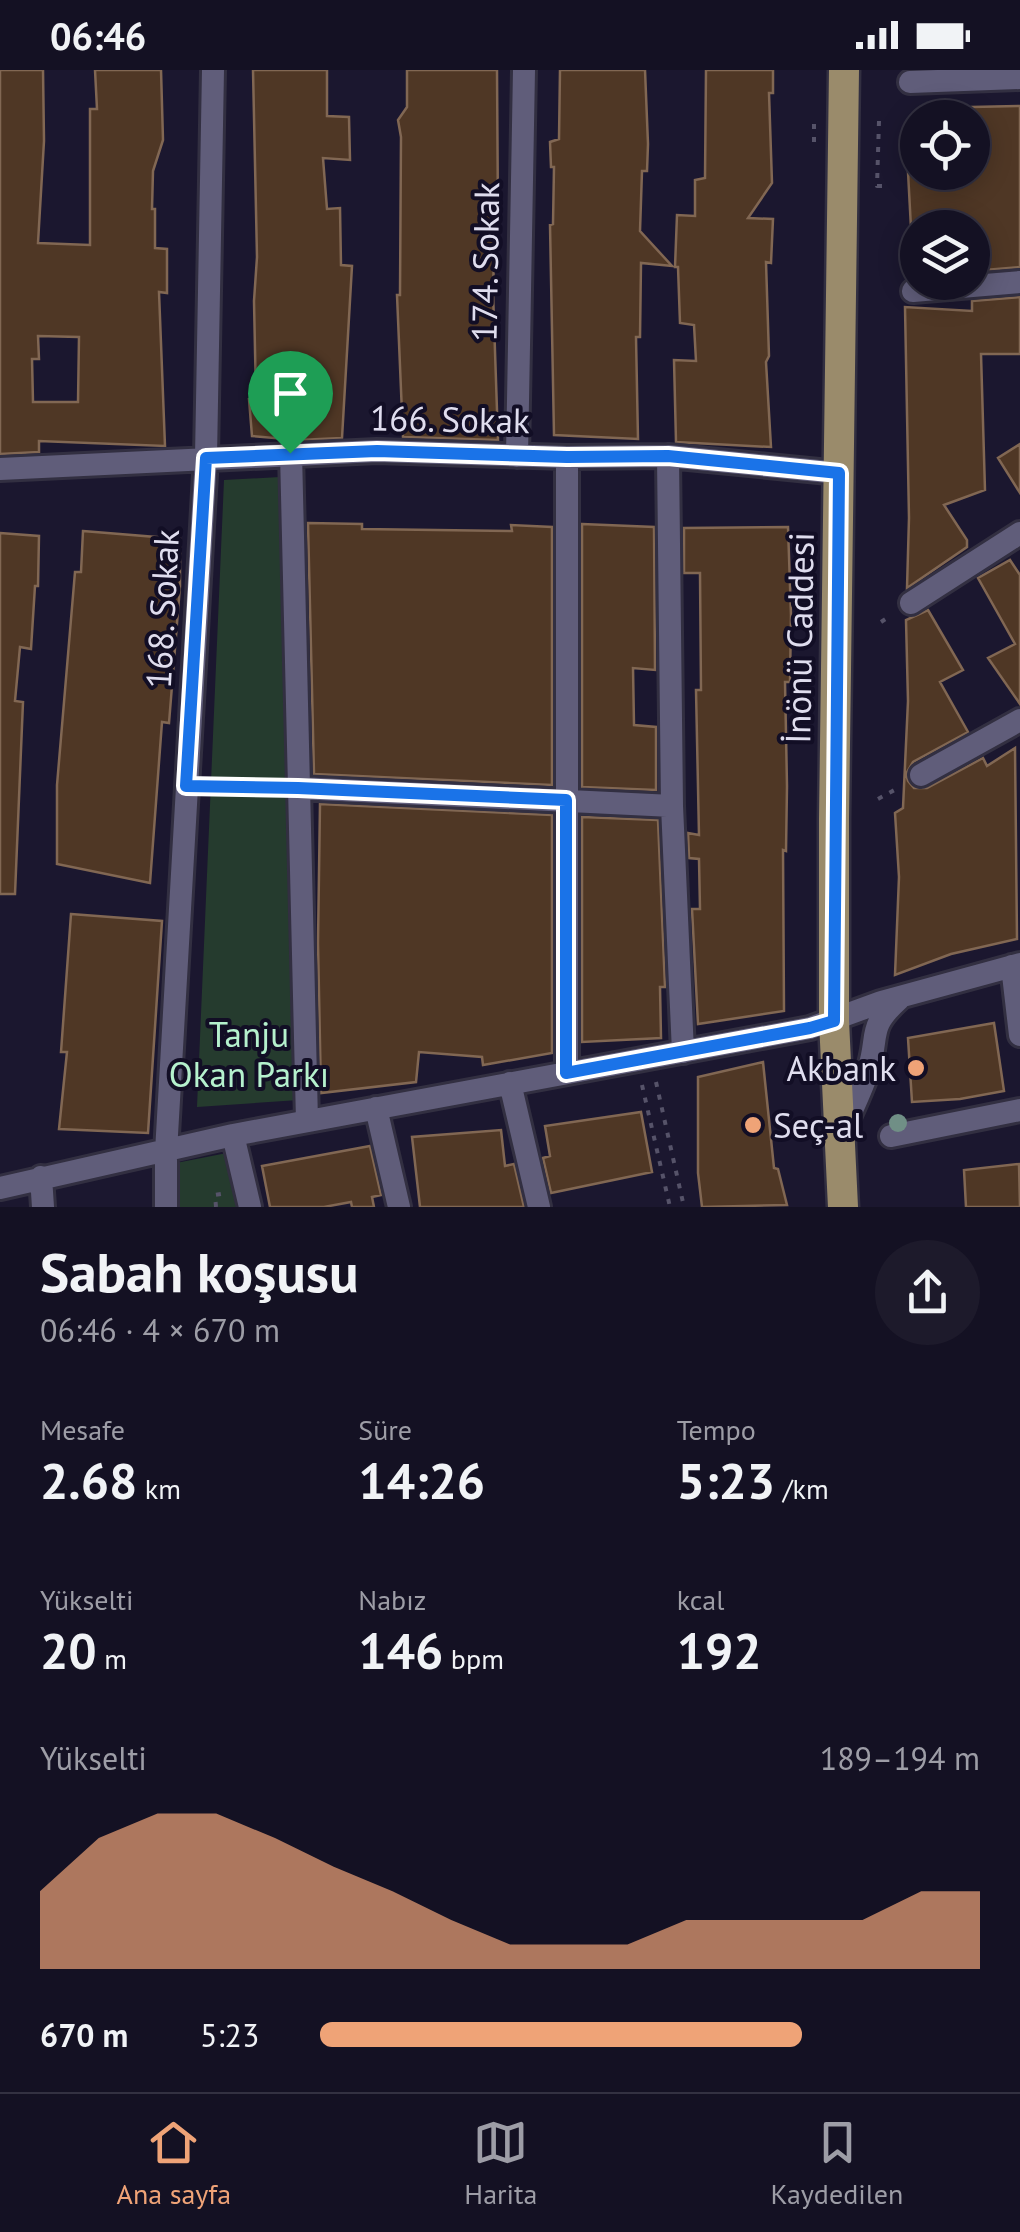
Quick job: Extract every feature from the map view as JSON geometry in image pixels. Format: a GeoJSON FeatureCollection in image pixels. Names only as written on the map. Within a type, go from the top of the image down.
{"type":"FeatureCollection","features":[{"type":"Feature","properties":{"kind":"main road","name":"İnönü Caddesi"},"geometry":{"type":"LineString","coordinates":[[843,1207],[834,1021],[844,70]]}},
{"type":"Feature","properties":{"kind":"street","name":"168. Sokak"},"geometry":{"type":"LineString","coordinates":[[166,1207],[206,458],[213,70]]}},
{"type":"Feature","properties":{"kind":"street","name":"174. Sokak"},"geometry":{"type":"LineString","coordinates":[[517,456],[524,70]]}},
{"type":"Feature","properties":{"kind":"street"},"geometry":{"type":"LineString","coordinates":[[910,82],[1020,78]]}},
{"type":"Feature","properties":{"kind":"street"},"geometry":{"type":"LineString","coordinates":[[990,284],[1020,282]]}},
{"type":"Feature","properties":{"kind":"street","name":"166. Sokak"},"geometry":{"type":"LineString","coordinates":[[0,468],[377,451],[668,456],[839,473]]}},
{"type":"Feature","properties":{"kind":"street"},"geometry":{"type":"LineString","coordinates":[[290,453],[307,1121]]}},
{"type":"Feature","properties":{"kind":"street"},"geometry":{"type":"LineString","coordinates":[[668,456],[672,806],[683,1052]]}},
{"type":"Feature","properties":{"kind":"street"},"geometry":{"type":"LineString","coordinates":[[566,1073],[567,457]]}},
{"type":"Feature","properties":{"kind":"street"},"geometry":{"type":"LineString","coordinates":[[911,604],[1020,533]]}},
{"type":"Feature","properties":{"kind":"street"},"geometry":{"type":"LineString","coordinates":[[921,775],[1020,720]]}},
{"type":"Feature","properties":{"kind":"street"},"geometry":{"type":"LineString","coordinates":[[298,788],[672,806]]}},
{"type":"Feature","properties":{"kind":"street"},"geometry":{"type":"LineString","coordinates":[[0,1188],[233,1135],[834,1021],[902,996],[1016,965],[1020,1035]]}},
{"type":"Feature","properties":{"kind":"street"},"geometry":{"type":"LineString","coordinates":[[840,1136],[869,1069],[876,1025],[902,996]]}},
{"type":"Feature","properties":{"kind":"street"},"geometry":{"type":"LineString","coordinates":[[510,1083],[539,1207]]}},
{"type":"Feature","properties":{"kind":"street"},"geometry":{"type":"LineString","coordinates":[[376,1108],[398,1207]]}},
{"type":"Feature","properties":{"kind":"street"},"geometry":{"type":"LineString","coordinates":[[892,1136],[1020,1110]]}},
{"type":"Feature","properties":{"kind":"street"},"geometry":{"type":"LineString","coordinates":[[233,1135],[250,1207]]}},
{"type":"Feature","properties":{"kind":"street"},"geometry":{"type":"LineString","coordinates":[[41,1177],[44,1207]]}},
{"type":"Feature","properties":{"kind":"path"},"geometry":{"type":"LineString","coordinates":[[879,121],[877,186],[889,186]]}},
{"type":"Feature","properties":{"kind":"path"},"geometry":{"type":"LineString","coordinates":[[186,786],[298,788]]}},
{"type":"Feature","properties":{"kind":"path"},"geometry":{"type":"LineString","coordinates":[[644,1060],[670,1207]]}},
{"type":"Feature","properties":{"kind":"path"},"geometry":{"type":"LineString","coordinates":[[644,1060],[684,1207]]}},
{"type":"Feature","properties":{"kind":"green space","name":"Tanju Okan Parkı"},"geometry":{"type":"Polygon","coordinates":[[[280,477],[299,1100],[197,1107],[224,480],[280,477]]]}},
{"type":"Feature","properties":{"kind":"green space"},"geometry":{"type":"Polygon","coordinates":[[[232,1152],[244,1207],[178,1207],[176,1163],[232,1152]]]}},
{"type":"Feature","properties":{"kind":"building"},"geometry":{"type":"Polygon","coordinates":[[[0,70],[43,70],[44,141],[38,243],[90,245],[90,109],[97,109],[95,70],[161,70],[163,140],[153,171],[152,209],[155,248],[167,249],[167,293],[159,292],[165,446],[39,441],[39,452],[0,454],[0,70]],[[38,336],[39,359],[32,359],[33,402],[78,402],[79,337],[38,336]]]}},
{"type":"Feature","properties":{"kind":"building"},"geometry":{"type":"Polygon","coordinates":[[[253,70],[327,70],[327,116],[349,117],[350,160],[323,158],[327,209],[340,208],[341,265],[352,266],[342,438],[252,436],[249,399],[256,398],[257,257],[253,70]]]}},
{"type":"Feature","properties":{"kind":"building"},"geometry":{"type":"Polygon","coordinates":[[[407,70],[497,70],[498,221],[493,292],[498,440],[403,437],[397,295],[401,137],[398,120],[407,107],[407,70]]]}},
{"type":"Feature","properties":{"kind":"building"},"geometry":{"type":"Polygon","coordinates":[[[560,70],[645,70],[648,144],[647,171],[642,171],[640,231],[672,266],[641,263],[640,337],[636,337],[638,439],[554,435],[550,225],[554,167],[550,142],[559,139],[560,70]]]}},
{"type":"Feature","properties":{"kind":"building"},"geometry":{"type":"Polygon","coordinates":[[[706,70],[773,70],[773,93],[769,93],[772,183],[748,218],[773,219],[771,263],[766,262],[771,447],[676,442],[674,360],[696,361],[694,325],[680,323],[675,267],[677,215],[695,216],[695,180],[705,178],[706,70]]]}},
{"type":"Feature","properties":{"kind":"building"},"geometry":{"type":"Polygon","coordinates":[[[1020,106],[1020,267],[990,270],[990,210],[910,210],[909,190],[990,190],[990,107],[1020,106]]]}},
{"type":"Feature","properties":{"kind":"building"},"geometry":{"type":"Polygon","coordinates":[[[1020,297],[1020,354],[981,354],[985,490],[944,505],[967,540],[967,547],[907,588],[905,307],[972,311],[972,301],[1020,297]]]}},
{"type":"Feature","properties":{"kind":"building"},"geometry":{"type":"Polygon","coordinates":[[[1020,444],[1020,493],[998,458],[1020,444]]]}},
{"type":"Feature","properties":{"kind":"building"},"geometry":{"type":"Polygon","coordinates":[[[308,523],[362,524],[362,529],[512,531],[511,525],[552,527],[552,785],[314,774],[308,523]]]}},
{"type":"Feature","properties":{"kind":"building"},"geometry":{"type":"Polygon","coordinates":[[[582,524],[654,527],[655,670],[633,668],[634,725],[656,727],[656,790],[582,787],[582,524]]]}},
{"type":"Feature","properties":{"kind":"building"},"geometry":{"type":"Polygon","coordinates":[[[788,527],[791,615],[790,682],[785,682],[784,1011],[698,1024],[692,909],[700,909],[699,859],[689,858],[688,833],[699,835],[696,690],[701,690],[700,573],[684,573],[684,528],[788,527]]]}},
{"type":"Feature","properties":{"kind":"building"},"geometry":{"type":"Polygon","coordinates":[[[83,531],[180,539],[169,723],[162,722],[150,883],[57,864],[57,785],[75,572],[81,572],[83,531]]]}},
{"type":"Feature","properties":{"kind":"building"},"geometry":{"type":"Polygon","coordinates":[[[0,533],[39,536],[31,649],[20,647],[15,701],[23,702],[15,894],[0,894],[0,533]]]}},
{"type":"Feature","properties":{"kind":"building"},"geometry":{"type":"Polygon","coordinates":[[[1010,560],[1020,575],[1020,704],[988,658],[1015,644],[978,578],[1010,560]]]}},
{"type":"Feature","properties":{"kind":"building"},"geometry":{"type":"Polygon","coordinates":[[[928,610],[963,670],[940,682],[968,732],[913,762],[906,774],[914,788],[927,788],[983,758],[987,766],[1015,748],[1017,939],[951,954],[895,975],[899,877],[895,813],[903,808],[908,701],[906,620],[928,610]]]}},
{"type":"Feature","properties":{"kind":"building"},"geometry":{"type":"Polygon","coordinates":[[[320,804],[552,815],[552,1053],[483,1065],[482,1057],[419,1052],[416,1082],[321,1093],[320,804]]]}},
{"type":"Feature","properties":{"kind":"building"},"geometry":{"type":"Polygon","coordinates":[[[582,817],[658,820],[665,987],[660,987],[661,1038],[582,1042],[582,817]]]}},
{"type":"Feature","properties":{"kind":"building"},"geometry":{"type":"Polygon","coordinates":[[[71,914],[162,921],[148,1133],[59,1129],[67,1052],[61,1052],[71,914]]]}},
{"type":"Feature","properties":{"kind":"building"},"geometry":{"type":"Polygon","coordinates":[[[994,1023],[1004,1091],[912,1102],[908,1038],[994,1023]]]}},
{"type":"Feature","properties":{"kind":"building"},"geometry":{"type":"Polygon","coordinates":[[[763,1062],[774,1168],[778,1169],[787,1205],[702,1207],[698,1077],[763,1062]]]}},
{"type":"Feature","properties":{"kind":"building"},"geometry":{"type":"Polygon","coordinates":[[[641,1112],[652,1172],[551,1193],[543,1158],[550,1156],[545,1126],[641,1112]]]}},
{"type":"Feature","properties":{"kind":"building"},"geometry":{"type":"Polygon","coordinates":[[[501,1130],[505,1166],[514,1164],[524,1207],[420,1207],[412,1137],[501,1130]]]}},
{"type":"Feature","properties":{"kind":"building"},"geometry":{"type":"Polygon","coordinates":[[[370,1146],[381,1195],[372,1197],[374,1207],[352,1207],[351,1202],[324,1207],[270,1207],[262,1166],[370,1146]]]}},
{"type":"Feature","properties":{"kind":"building"},"geometry":{"type":"Polygon","coordinates":[[[1019,1164],[1020,1207],[966,1207],[964,1170],[1019,1164]]]}},
{"type":"Feature","properties":{"kind":"place","name":"Akbank"},"geometry":{"type":"Point","coordinates":[916,1068]}},
{"type":"Feature","properties":{"kind":"place","name":"Seç-al"},"geometry":{"type":"Point","coordinates":[753,1125]}},
{"type":"Feature","properties":{"kind":"route"},"geometry":{"type":"LineString","coordinates":[[290,453],[668,456],[839,473],[834,1021],[566,1073],[566,800],[186,786],[206,458],[290,453]]}}]}
